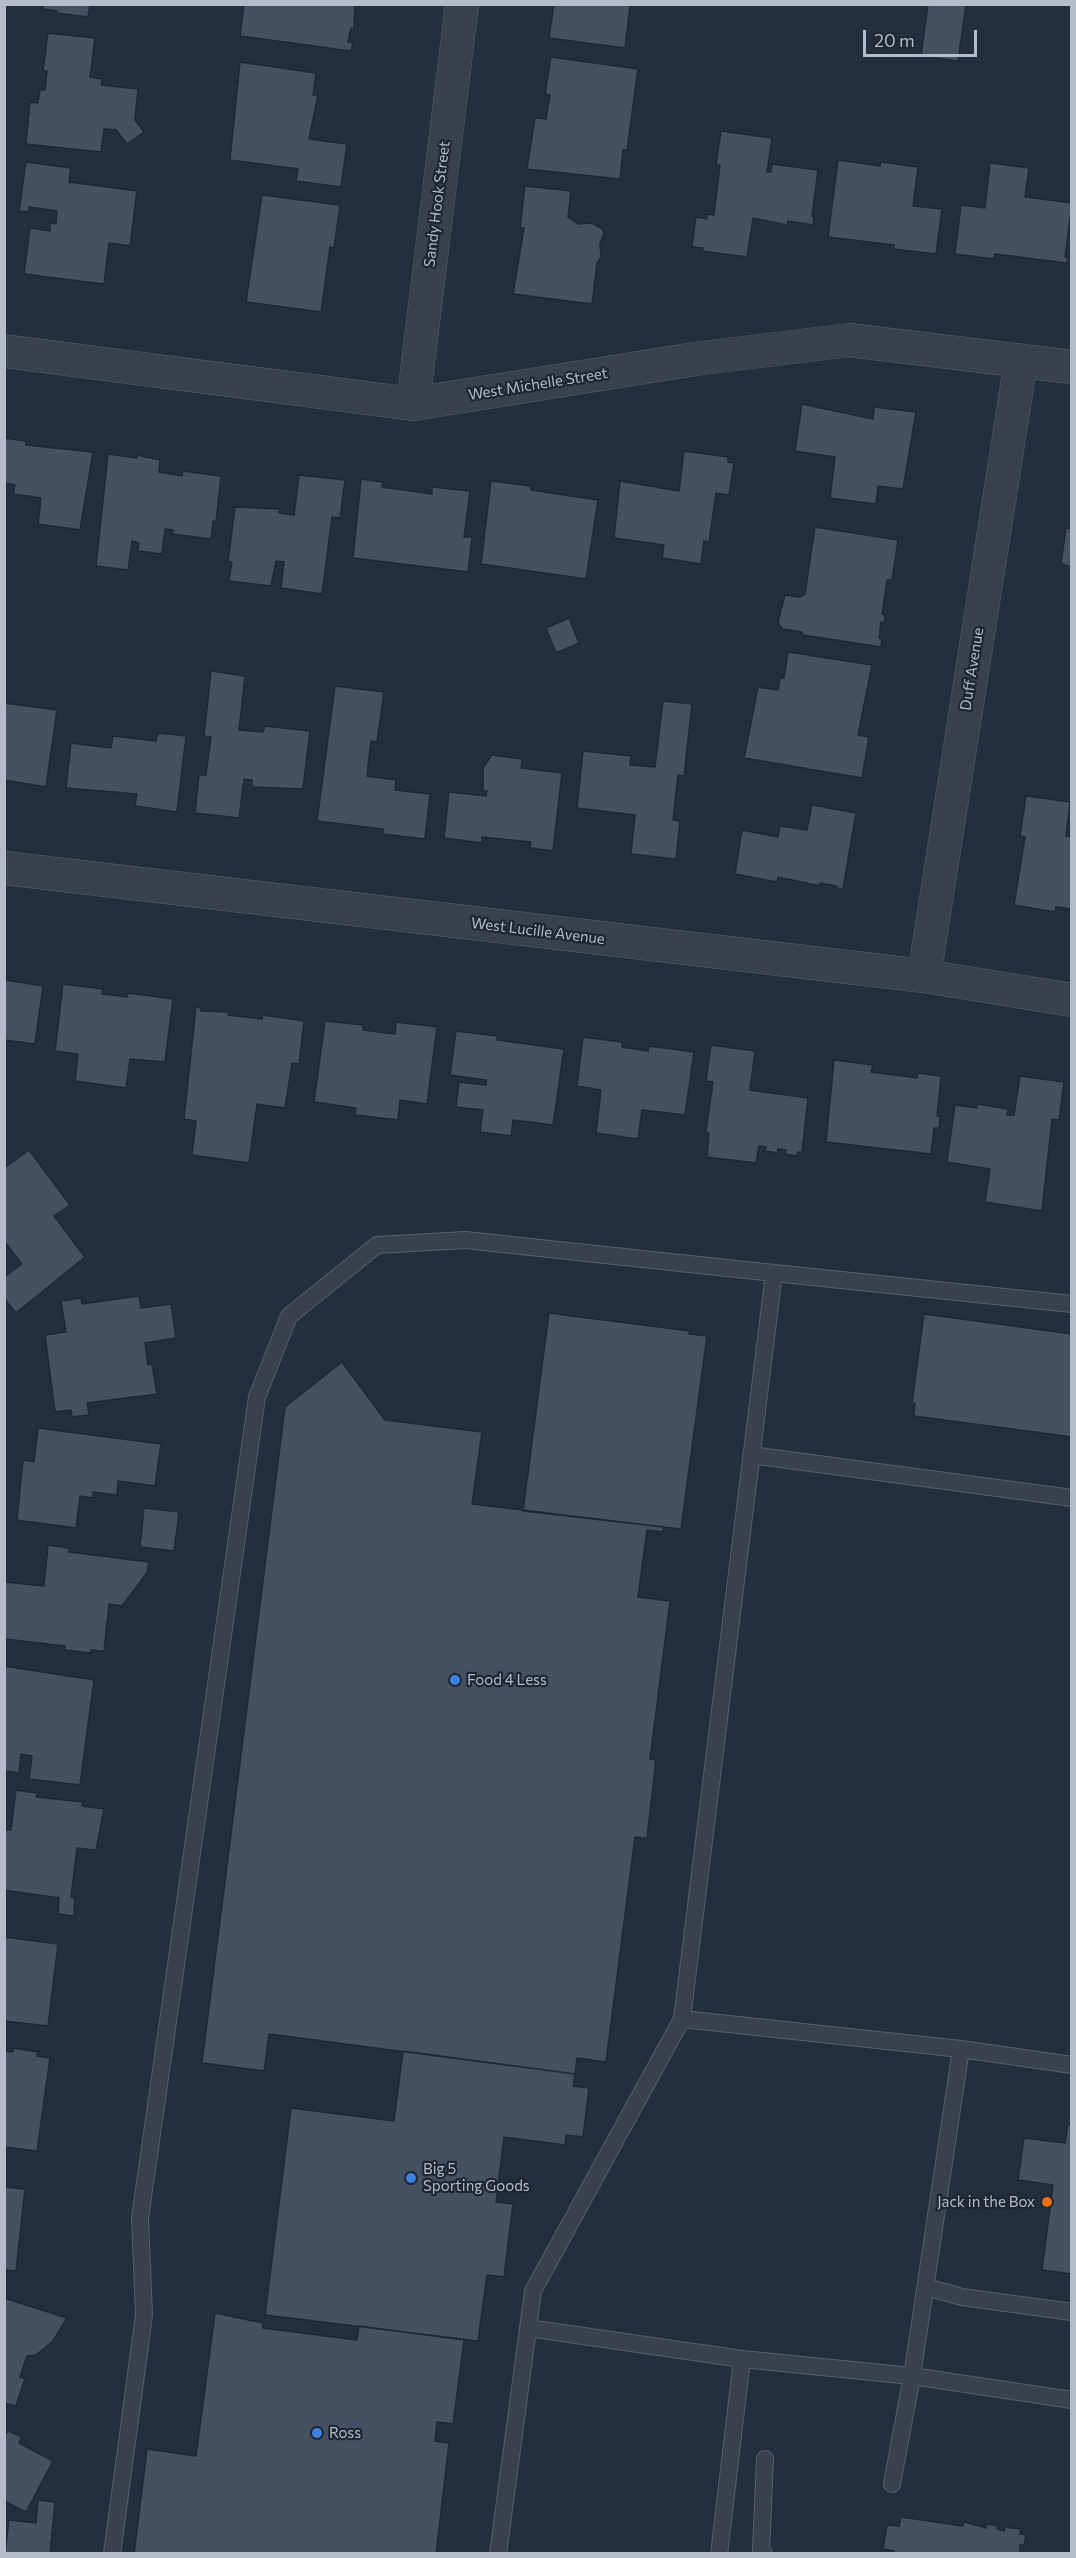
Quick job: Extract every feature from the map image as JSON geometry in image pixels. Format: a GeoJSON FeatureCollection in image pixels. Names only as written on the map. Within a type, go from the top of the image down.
{"type":"FeatureCollection","features":[{"type":"Feature","properties":{"kind":"street","name":"Sandy Hook Street"},"geometry":{"type":"LineString","coordinates":[[413,404],[462,4]]}},
{"type":"Feature","properties":{"kind":"street","name":"West Michelle Street"},"geometry":{"type":"LineString","coordinates":[[4,351],[413,404],[695,358],[849,340],[1071,367]]}},
{"type":"Feature","properties":{"kind":"street","name":"Duff Avenue"},"geometry":{"type":"LineString","coordinates":[[924,976],[1021,361]]}},
{"type":"Feature","properties":{"kind":"street","name":"West Lucille Avenue"},"geometry":{"type":"LineString","coordinates":[[4,868],[924,976],[1071,1000]]}},
{"type":"Feature","properties":{"kind":"lane"},"geometry":{"type":"LineString","coordinates":[[112,2553],[144,2315],[140,2218],[257,1397],[289,1316],[377,1245],[465,1240],[1071,1304]]}},
{"type":"Feature","properties":{"kind":"lane"},"geometry":{"type":"LineString","coordinates":[[498,2553],[532,2291],[682,2019],[774,1273]]}},
{"type":"Feature","properties":{"kind":"lane"},"geometry":{"type":"LineString","coordinates":[[751,1455],[1071,1498]]}},
{"type":"Feature","properties":{"kind":"lane"},"geometry":{"type":"LineString","coordinates":[[682,2019],[961,2049],[1071,2065]]}},
{"type":"Feature","properties":{"kind":"lane"},"geometry":{"type":"LineString","coordinates":[[892,2484],[912,2376],[961,2049]]}},
{"type":"Feature","properties":{"kind":"lane"},"geometry":{"type":"LineString","coordinates":[[926,2287],[962,2297],[1071,2312]]}},
{"type":"Feature","properties":{"kind":"lane"},"geometry":{"type":"LineString","coordinates":[[528,2328],[742,2359],[912,2376],[1071,2400]]}},
{"type":"Feature","properties":{"kind":"lane"},"geometry":{"type":"LineString","coordinates":[[719,2553],[742,2359]]}},
{"type":"Feature","properties":{"kind":"lane"},"geometry":{"type":"LineString","coordinates":[[764,2553],[761,2538],[765,2459]]}},
{"type":"Feature","properties":{"kind":"building"},"geometry":{"type":"Polygon","coordinates":[[[44,4],[90,4],[88,17],[56,13],[57,11],[43,9],[44,4]]]}},
{"type":"Feature","properties":{"kind":"building"},"geometry":{"type":"Polygon","coordinates":[[[244,4],[355,4],[354,29],[351,28],[348,42],[353,43],[351,51],[240,36],[244,4]]]}},
{"type":"Feature","properties":{"kind":"building"},"geometry":{"type":"Polygon","coordinates":[[[554,4],[633,4],[630,6],[625,48],[549,38],[554,4]]]}},
{"type":"Feature","properties":{"kind":"building"},"geometry":{"type":"Polygon","coordinates":[[[928,4],[966,4],[958,61],[921,56],[928,4]]]}},
{"type":"Feature","properties":{"kind":"building"},"geometry":{"type":"Polygon","coordinates":[[[48,33],[95,38],[90,77],[102,79],[101,85],[138,89],[135,120],[144,132],[127,144],[116,130],[104,129],[101,152],[26,144],[30,102],[38,103],[40,90],[45,90],[47,71],[43,71],[48,33]]]}},
{"type":"Feature","properties":{"kind":"building"},"geometry":{"type":"Polygon","coordinates":[[[551,57],[638,69],[627,150],[623,150],[620,179],[527,169],[535,118],[546,119],[550,95],[545,94],[551,57]]]}},
{"type":"Feature","properties":{"kind":"building"},"geometry":{"type":"Polygon","coordinates":[[[240,62],[316,73],[313,95],[318,95],[309,139],[347,144],[341,187],[296,181],[298,169],[230,160],[240,62]]]}},
{"type":"Feature","properties":{"kind":"building"},"geometry":{"type":"Polygon","coordinates":[[[721,131],[772,138],[767,172],[771,172],[772,164],[818,170],[812,216],[814,217],[813,225],[788,221],[787,225],[753,218],[747,257],[702,251],[703,248],[692,247],[696,217],[707,219],[707,214],[714,215],[720,165],[716,165],[721,131]]]}},
{"type":"Feature","properties":{"kind":"building"},"geometry":{"type":"Polygon","coordinates":[[[838,160],[880,166],[881,162],[918,167],[913,206],[942,209],[936,254],[894,249],[894,245],[828,237],[838,160]]]}},
{"type":"Feature","properties":{"kind":"building"},"geometry":{"type":"Polygon","coordinates":[[[26,162],[71,168],[69,182],[137,191],[130,246],[109,243],[104,284],[24,274],[30,228],[50,231],[50,223],[56,224],[57,211],[29,207],[29,212],[19,211],[26,162]]]}},
{"type":"Feature","properties":{"kind":"building"},"geometry":{"type":"Polygon","coordinates":[[[990,163],[1029,168],[1025,197],[1072,203],[1065,257],[1068,258],[1067,263],[995,254],[994,259],[955,254],[961,205],[985,208],[990,163]]]}},
{"type":"Feature","properties":{"kind":"building"},"geometry":{"type":"Polygon","coordinates":[[[525,186],[571,191],[568,217],[578,224],[592,223],[602,229],[604,233],[600,244],[601,257],[597,263],[592,304],[513,294],[524,228],[520,228],[525,186]]]}},
{"type":"Feature","properties":{"kind":"building"},"geometry":{"type":"Polygon","coordinates":[[[262,195],[340,205],[334,248],[330,247],[321,312],[246,302],[262,195]]]}},
{"type":"Feature","properties":{"kind":"building"},"geometry":{"type":"Polygon","coordinates":[[[802,404],[873,419],[874,407],[916,412],[903,489],[878,486],[876,504],[830,498],[835,457],[795,451],[802,404]]]}},
{"type":"Feature","properties":{"kind":"building"},"geometry":{"type":"Polygon","coordinates":[[[4,438],[26,441],[26,445],[93,452],[80,530],[38,524],[41,498],[13,494],[15,485],[4,483],[4,438]]]}},
{"type":"Feature","properties":{"kind":"building"},"geometry":{"type":"Polygon","coordinates":[[[684,451],[728,457],[728,462],[734,463],[729,495],[716,493],[709,542],[704,541],[701,564],[662,558],[664,545],[614,538],[620,481],[679,491],[684,451]]]}},
{"type":"Feature","properties":{"kind":"building"},"geometry":{"type":"Polygon","coordinates":[[[108,454],[137,458],[137,455],[160,460],[159,472],[182,476],[183,471],[221,476],[216,522],[213,521],[211,539],[172,534],[173,530],[165,529],[162,554],[138,551],[139,543],[132,541],[128,570],[96,566],[108,454]]]}},
{"type":"Feature","properties":{"kind":"building"},"geometry":{"type":"Polygon","coordinates":[[[299,475],[345,480],[340,518],[332,517],[322,594],[281,588],[284,562],[276,561],[271,586],[229,581],[232,562],[228,562],[235,507],[279,509],[279,513],[294,515],[299,475]]]}},
{"type":"Feature","properties":{"kind":"building"},"geometry":{"type":"Polygon","coordinates":[[[361,479],[383,482],[382,487],[432,494],[432,487],[470,491],[464,537],[472,537],[468,572],[353,558],[361,479]]]}},
{"type":"Feature","properties":{"kind":"building"},"geometry":{"type":"Polygon","coordinates":[[[491,481],[531,486],[531,490],[598,500],[586,579],[481,564],[491,481]]]}},
{"type":"Feature","properties":{"kind":"building"},"geometry":{"type":"Polygon","coordinates":[[[815,527],[898,540],[892,580],[887,580],[882,614],[885,615],[884,623],[881,622],[879,638],[882,639],[881,647],[803,635],[802,632],[783,629],[780,626],[778,622],[785,595],[800,597],[805,594],[815,527]]]}},
{"type":"Feature","properties":{"kind":"building"},"geometry":{"type":"Polygon","coordinates":[[[1066,528],[1072,529],[1072,568],[1061,563],[1066,528]]]}},
{"type":"Feature","properties":{"kind":"building"},"geometry":{"type":"Polygon","coordinates":[[[569,618],[579,643],[556,653],[546,628],[569,618]]]}},
{"type":"Feature","properties":{"kind":"building"},"geometry":{"type":"Polygon","coordinates":[[[788,652],[872,665],[858,735],[869,737],[862,778],[744,758],[758,687],[778,690],[780,678],[784,678],[788,652]]]}},
{"type":"Feature","properties":{"kind":"building"},"geometry":{"type":"Polygon","coordinates":[[[211,671],[245,676],[239,730],[263,732],[265,726],[310,731],[303,789],[252,787],[252,780],[244,779],[239,818],[195,813],[199,775],[206,775],[211,737],[204,736],[211,671]]]}},
{"type":"Feature","properties":{"kind":"building"},"geometry":{"type":"Polygon","coordinates":[[[335,686],[384,692],[377,742],[371,741],[367,776],[396,780],[395,790],[430,794],[425,839],[383,834],[383,829],[317,821],[335,686]]]}},
{"type":"Feature","properties":{"kind":"building"},"geometry":{"type":"Polygon","coordinates":[[[663,701],[692,704],[684,776],[678,775],[673,820],[680,821],[676,859],[631,854],[635,815],[577,808],[583,751],[631,756],[630,765],[655,767],[663,701]]]}},
{"type":"Feature","properties":{"kind":"building"},"geometry":{"type":"Polygon","coordinates":[[[4,703],[57,710],[46,787],[4,780],[4,703]]]}},
{"type":"Feature","properties":{"kind":"building"},"geometry":{"type":"Polygon","coordinates":[[[158,733],[186,736],[177,812],[135,806],[137,794],[66,788],[71,743],[111,748],[113,736],[156,741],[158,733]]]}},
{"type":"Feature","properties":{"kind":"building"},"geometry":{"type":"Polygon","coordinates":[[[492,755],[522,759],[521,768],[562,773],[553,851],[530,848],[531,842],[482,837],[482,843],[444,838],[449,792],[486,796],[487,791],[483,791],[483,768],[492,755]]]}},
{"type":"Feature","properties":{"kind":"building"},"geometry":{"type":"Polygon","coordinates":[[[1026,796],[1070,802],[1066,836],[1072,837],[1072,909],[1056,907],[1055,912],[1014,905],[1025,837],[1020,836],[1026,796]]]}},
{"type":"Feature","properties":{"kind":"building"},"geometry":{"type":"Polygon","coordinates":[[[812,805],[856,813],[843,889],[836,888],[837,886],[820,883],[820,886],[778,877],[777,882],[735,874],[742,830],[778,837],[780,826],[807,830],[812,805]]]}},
{"type":"Feature","properties":{"kind":"building"},"geometry":{"type":"Polygon","coordinates":[[[5,980],[43,986],[35,1044],[4,1040],[5,980]]]}},
{"type":"Feature","properties":{"kind":"building"},"geometry":{"type":"Polygon","coordinates":[[[63,984],[103,989],[102,994],[127,997],[128,993],[173,999],[165,1062],[130,1059],[126,1088],[75,1081],[78,1054],[55,1051],[63,984]]]}},
{"type":"Feature","properties":{"kind":"building"},"geometry":{"type":"Polygon","coordinates":[[[196,1007],[201,1008],[201,1011],[228,1012],[228,1015],[262,1019],[263,1015],[304,1021],[299,1064],[292,1063],[285,1108],[257,1104],[249,1163],[192,1155],[196,1121],[184,1119],[196,1007]]]}},
{"type":"Feature","properties":{"kind":"building"},"geometry":{"type":"Polygon","coordinates":[[[325,1021],[363,1025],[363,1030],[395,1034],[396,1022],[437,1027],[427,1104],[400,1100],[398,1120],[355,1115],[356,1108],[314,1102],[325,1021]]]}},
{"type":"Feature","properties":{"kind":"building"},"geometry":{"type":"Polygon","coordinates":[[[456,1031],[497,1036],[497,1040],[564,1049],[553,1125],[513,1120],[511,1136],[480,1132],[483,1110],[456,1107],[459,1082],[486,1085],[486,1080],[450,1075],[456,1031]]]}},
{"type":"Feature","properties":{"kind":"building"},"geometry":{"type":"Polygon","coordinates":[[[583,1037],[622,1042],[622,1047],[648,1051],[649,1046],[694,1052],[685,1115],[642,1110],[638,1139],[596,1133],[601,1090],[577,1086],[583,1037]]]}},
{"type":"Feature","properties":{"kind":"building"},"geometry":{"type":"Polygon","coordinates":[[[711,1045],[755,1051],[750,1090],[808,1098],[802,1152],[798,1152],[797,1156],[785,1154],[786,1150],[778,1149],[777,1153],[765,1151],[766,1147],[759,1146],[756,1163],[707,1157],[709,1133],[706,1132],[713,1082],[706,1081],[711,1045]]]}},
{"type":"Feature","properties":{"kind":"building"},"geometry":{"type":"Polygon","coordinates":[[[834,1060],[873,1065],[871,1072],[917,1078],[918,1073],[941,1076],[937,1116],[940,1117],[939,1128],[934,1128],[931,1154],[826,1142],[834,1060]]]}},
{"type":"Feature","properties":{"kind":"building"},"geometry":{"type":"Polygon","coordinates":[[[1020,1076],[1064,1082],[1059,1120],[1052,1119],[1042,1211],[985,1202],[990,1169],[947,1162],[955,1105],[977,1108],[977,1104],[1008,1109],[1007,1115],[1014,1115],[1020,1076]]]}},
{"type":"Feature","properties":{"kind":"building"},"geometry":{"type":"Polygon","coordinates":[[[29,1150],[70,1205],[54,1216],[85,1257],[16,1313],[4,1298],[4,1277],[22,1264],[4,1241],[4,1168],[29,1150]]]}},
{"type":"Feature","properties":{"kind":"building"},"geometry":{"type":"Polygon","coordinates":[[[139,1296],[141,1308],[171,1304],[176,1338],[145,1343],[148,1365],[152,1364],[157,1394],[87,1403],[89,1415],[72,1417],[71,1410],[55,1412],[45,1335],[66,1332],[61,1301],[81,1298],[82,1304],[139,1296]]]}},
{"type":"Feature","properties":{"kind":"building"},"geometry":{"type":"Polygon","coordinates":[[[549,1313],[690,1331],[689,1334],[707,1336],[681,1529],[523,1511],[549,1313]]]}},
{"type":"Feature","properties":{"kind":"building"},"geometry":{"type":"Polygon","coordinates":[[[924,1314],[1072,1334],[1072,1437],[914,1416],[915,1403],[912,1403],[924,1314]]]}},
{"type":"Feature","properties":{"kind":"building","name":"Food 4 Less"},"geometry":{"type":"Polygon","coordinates":[[[342,1362],[385,1420],[482,1432],[472,1504],[664,1527],[663,1532],[647,1530],[638,1597],[670,1601],[650,1759],[656,1760],[647,1838],[635,1837],[606,2062],[577,2058],[575,2074],[269,2034],[264,2071],[202,2063],[285,1407],[342,1362]]]}},
{"type":"Feature","properties":{"kind":"building"},"geometry":{"type":"Polygon","coordinates":[[[38,1428],[161,1444],[155,1486],[118,1481],[117,1495],[93,1492],[93,1498],[80,1496],[76,1528],[17,1520],[23,1460],[34,1462],[38,1428]]]}},
{"type":"Feature","properties":{"kind":"building"},"geometry":{"type":"Polygon","coordinates":[[[144,1508],[179,1512],[174,1551],[140,1547],[144,1508]]]}},
{"type":"Feature","properties":{"kind":"building"},"geometry":{"type":"Polygon","coordinates":[[[48,1545],[69,1548],[69,1552],[149,1562],[147,1573],[122,1606],[109,1604],[104,1651],[91,1650],[91,1653],[64,1650],[65,1646],[5,1639],[4,1642],[4,1582],[44,1586],[48,1545]]]}},
{"type":"Feature","properties":{"kind":"building"},"geometry":{"type":"Polygon","coordinates":[[[4,1666],[94,1680],[80,1785],[29,1779],[32,1756],[21,1754],[19,1773],[4,1771],[4,1666]]]}},
{"type":"Feature","properties":{"kind":"building"},"geometry":{"type":"Polygon","coordinates":[[[16,1790],[37,1793],[36,1797],[83,1802],[82,1806],[104,1809],[96,1850],[77,1848],[71,1897],[75,1898],[74,1916],[58,1914],[59,1898],[4,1890],[4,1830],[11,1830],[16,1790]]]}},
{"type":"Feature","properties":{"kind":"building"},"geometry":{"type":"Polygon","coordinates":[[[4,1937],[58,1944],[48,2026],[4,2021],[4,1937]]]}},
{"type":"Feature","properties":{"kind":"building"},"geometry":{"type":"Polygon","coordinates":[[[13,2048],[38,2052],[37,2056],[50,2058],[37,2151],[4,2147],[4,2051],[13,2052],[13,2048]]]}},
{"type":"Feature","properties":{"kind":"building"},"geometry":{"type":"Polygon","coordinates":[[[403,2051],[575,2074],[573,2086],[589,2088],[583,2137],[566,2135],[565,2145],[504,2137],[496,2202],[513,2204],[504,2277],[487,2275],[478,2341],[265,2315],[291,2108],[394,2121],[403,2051]]]}},
{"type":"Feature","properties":{"kind":"building"},"geometry":{"type":"Polygon","coordinates":[[[1068,2124],[1072,2125],[1072,2274],[1042,2270],[1053,2185],[1018,2180],[1024,2138],[1065,2143],[1068,2124]]]}},
{"type":"Feature","properties":{"kind":"building"},"geometry":{"type":"Polygon","coordinates":[[[4,2187],[25,2189],[16,2271],[4,2270],[4,2187]]]}},
{"type":"Feature","properties":{"kind":"building"},"geometry":{"type":"Polygon","coordinates":[[[4,2298],[67,2318],[53,2341],[36,2355],[27,2356],[20,2377],[25,2379],[16,2406],[4,2403],[4,2298]]]}},
{"type":"Feature","properties":{"kind":"building","name":"Ross"},"geometry":{"type":"Polygon","coordinates":[[[215,2313],[263,2323],[263,2328],[357,2340],[359,2326],[464,2340],[453,2424],[437,2422],[435,2441],[449,2443],[436,2554],[134,2554],[147,2449],[196,2456],[215,2313]]]}},
{"type":"Feature","properties":{"kind":"building"},"geometry":{"type":"Polygon","coordinates":[[[9,2431],[22,2437],[19,2443],[53,2461],[26,2512],[4,2501],[4,2435],[9,2431]]]}},
{"type":"Feature","properties":{"kind":"building"},"geometry":{"type":"Polygon","coordinates":[[[38,2500],[55,2502],[50,2554],[5,2554],[9,2520],[36,2523],[38,2500]]]}},
{"type":"Feature","properties":{"kind":"building"},"geometry":{"type":"Polygon","coordinates":[[[901,2517],[963,2526],[964,2522],[986,2528],[986,2524],[998,2526],[997,2529],[1004,2531],[1005,2527],[1021,2529],[1020,2534],[1026,2535],[1024,2545],[1020,2545],[1020,2551],[1024,2554],[893,2554],[894,2551],[883,2549],[887,2525],[899,2526],[901,2517]]]}},
{"type":"Feature","properties":{"kind":"place","name":"Food 4 Less"},"geometry":{"type":"Point","coordinates":[455,1680]}},
{"type":"Feature","properties":{"kind":"place","name":"Big 5 Sporting Goods"},"geometry":{"type":"Point","coordinates":[411,2178]}},
{"type":"Feature","properties":{"kind":"place","name":"Jack in the Box"},"geometry":{"type":"Point","coordinates":[1047,2202]}},
{"type":"Feature","properties":{"kind":"place","name":"Ross"},"geometry":{"type":"Point","coordinates":[317,2433]}}]}
